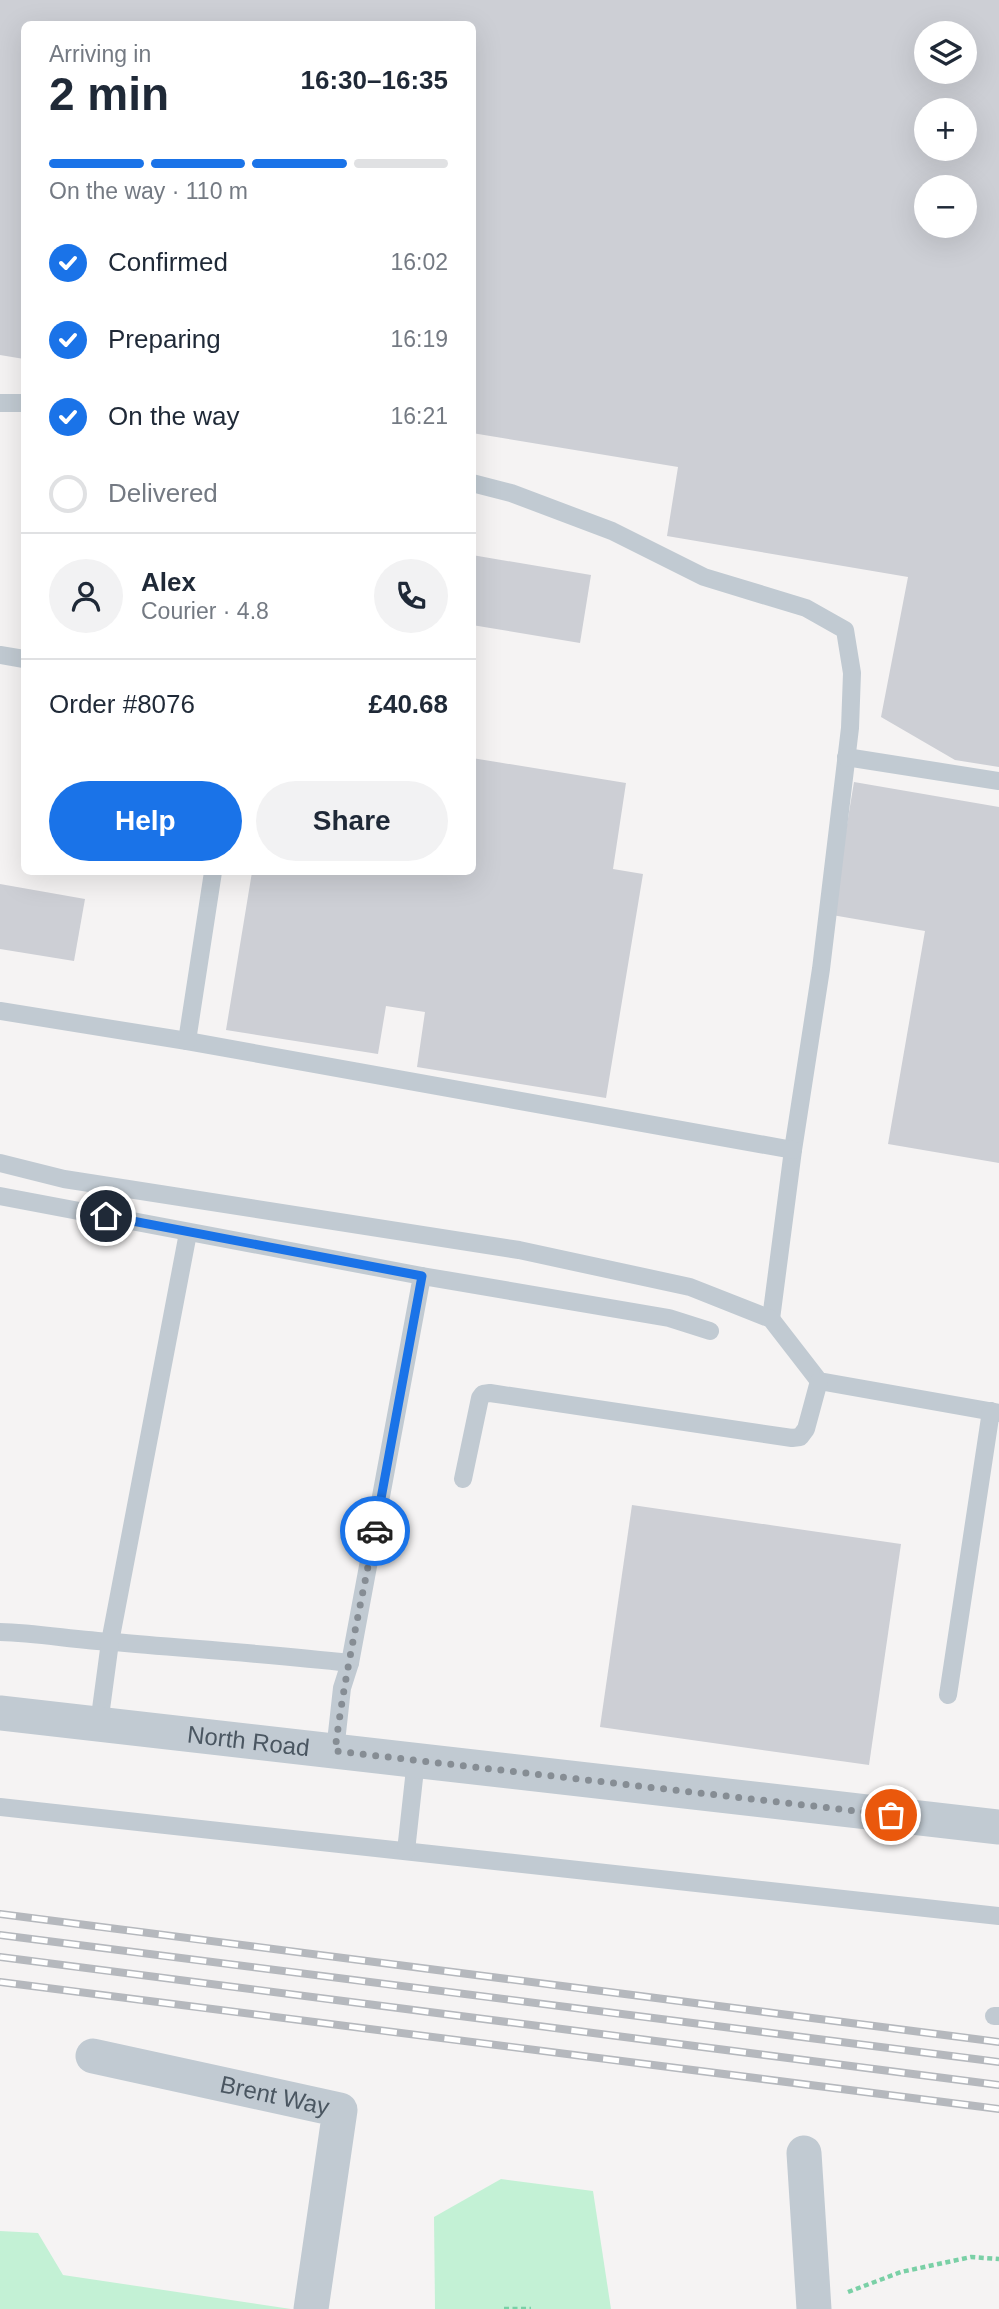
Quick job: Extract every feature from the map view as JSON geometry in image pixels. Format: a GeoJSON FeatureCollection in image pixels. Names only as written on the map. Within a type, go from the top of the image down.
{"type":"FeatureCollection","features":[{"type":"Feature","properties":{"kind":"street","name":"North Road"},"geometry":{"type":"LineString","coordinates":[[0,1713],[999,1826]]}},
{"type":"Feature","properties":{"kind":"street","name":"Brent Way"},"geometry":{"type":"LineString","coordinates":[[93,2056],[340,2110],[311,2309]]}},
{"type":"Feature","properties":{"kind":"street"},"geometry":{"type":"LineString","coordinates":[[804,2153],[814,2308]]}},
{"type":"Feature","properties":{"kind":"lane"},"geometry":{"type":"LineString","coordinates":[[0,403],[21,404]]}},
{"type":"Feature","properties":{"kind":"lane"},"geometry":{"type":"LineString","coordinates":[[476,484],[511,493],[612,531],[704,577],[806,608],[845,630],[852,673],[846,757],[821,969],[793,1150],[771,1319]]}},
{"type":"Feature","properties":{"kind":"lane"},"geometry":{"type":"LineString","coordinates":[[0,655],[21,658]]}},
{"type":"Feature","properties":{"kind":"lane"},"geometry":{"type":"LineString","coordinates":[[846,757],[999,781]]}},
{"type":"Feature","properties":{"kind":"lane"},"geometry":{"type":"LineString","coordinates":[[187,1041],[213,875]]}},
{"type":"Feature","properties":{"kind":"lane"},"geometry":{"type":"LineString","coordinates":[[0,1011],[187,1041],[793,1150]]}},
{"type":"Feature","properties":{"kind":"lane"},"geometry":{"type":"LineString","coordinates":[[0,1163],[64,1179],[519,1250],[690,1286],[771,1319],[819,1381],[995,1412],[948,1695]]}},
{"type":"Feature","properties":{"kind":"lane"},"geometry":{"type":"LineString","coordinates":[[0,1196],[422,1276],[669,1318],[710,1331]]}},
{"type":"Feature","properties":{"kind":"lane"},"geometry":{"type":"LineString","coordinates":[[99,1724],[110,1642],[188,1233]]}},
{"type":"Feature","properties":{"kind":"lane"},"geometry":{"type":"LineString","coordinates":[[335,1751],[342,1688],[350,1663],[422,1276]]}},
{"type":"Feature","properties":{"kind":"lane"},"geometry":{"type":"LineString","coordinates":[[463,1479],[480,1398],[490,1392],[792,1438],[800,1437],[806,1429],[819,1381]]}},
{"type":"Feature","properties":{"kind":"lane"},"geometry":{"type":"LineString","coordinates":[[0,1632],[38,1633],[350,1663]]}},
{"type":"Feature","properties":{"kind":"lane"},"geometry":{"type":"LineString","coordinates":[[406,1851],[416,1760]]}},
{"type":"Feature","properties":{"kind":"lane"},"geometry":{"type":"LineString","coordinates":[[0,1807],[999,1916]]}},
{"type":"Feature","properties":{"kind":"path"},"geometry":{"type":"LineString","coordinates":[[814,2308],[890,2274],[971,2257],[999,2259]]}},
{"type":"Feature","properties":{"kind":"path"},"geometry":{"type":"LineString","coordinates":[[504,2309],[531,2309]]}},
{"type":"Feature","properties":{"kind":"green space"},"geometry":{"type":"Polygon","coordinates":[[[501,2179],[593,2191],[611,2309],[435,2309],[434,2217],[501,2179]]]}},
{"type":"Feature","properties":{"kind":"green space"},"geometry":{"type":"Polygon","coordinates":[[[0,2231],[38,2233],[63,2275],[291,2309],[0,2309],[0,2231]]]}},
{"type":"Feature","properties":{"kind":"building"},"geometry":{"type":"Polygon","coordinates":[[[0,0],[999,0],[999,767],[955,760],[881,717],[908,577],[667,536],[678,467],[476,434],[476,21],[21,21],[21,358],[0,355],[0,0]]]}},
{"type":"Feature","properties":{"kind":"building"},"geometry":{"type":"Polygon","coordinates":[[[476,556],[591,575],[580,643],[476,626],[476,556]]]}},
{"type":"Feature","properties":{"kind":"building"},"geometry":{"type":"Polygon","coordinates":[[[476,759],[626,783],[613,869],[643,874],[606,1098],[417,1067],[425,1012],[386,1006],[378,1054],[226,1030],[252,875],[476,875],[476,759]]]}},
{"type":"Feature","properties":{"kind":"building"},"geometry":{"type":"Polygon","coordinates":[[[854,782],[999,807],[999,1163],[888,1144],[925,931],[832,915],[854,782]]]}},
{"type":"Feature","properties":{"kind":"building"},"geometry":{"type":"Polygon","coordinates":[[[0,884],[85,899],[74,961],[0,949],[0,884]]]}},
{"type":"Feature","properties":{"kind":"building"},"geometry":{"type":"Polygon","coordinates":[[[632,1505],[901,1544],[869,1765],[600,1727],[632,1505]]]}},
{"type":"Feature","properties":{"kind":"railway"},"geometry":{"type":"LineString","coordinates":[[0,1914],[999,2042]]}},
{"type":"Feature","properties":{"kind":"railway"},"geometry":{"type":"LineString","coordinates":[[0,1935],[999,2062]]}},
{"type":"Feature","properties":{"kind":"railway"},"geometry":{"type":"LineString","coordinates":[[0,1957],[999,2085]]}},
{"type":"Feature","properties":{"kind":"railway"},"geometry":{"type":"LineString","coordinates":[[0,1982],[999,2109]]}},
{"type":"Feature","properties":{"kind":"way so far"},"geometry":{"type":"LineString","coordinates":[[375,1531],[350,1663],[342,1688],[335,1751],[891,1815]]}},
{"type":"Feature","properties":{"kind":"route"},"geometry":{"type":"LineString","coordinates":[[106,1216],[422,1276],[375,1531]]}}]}
